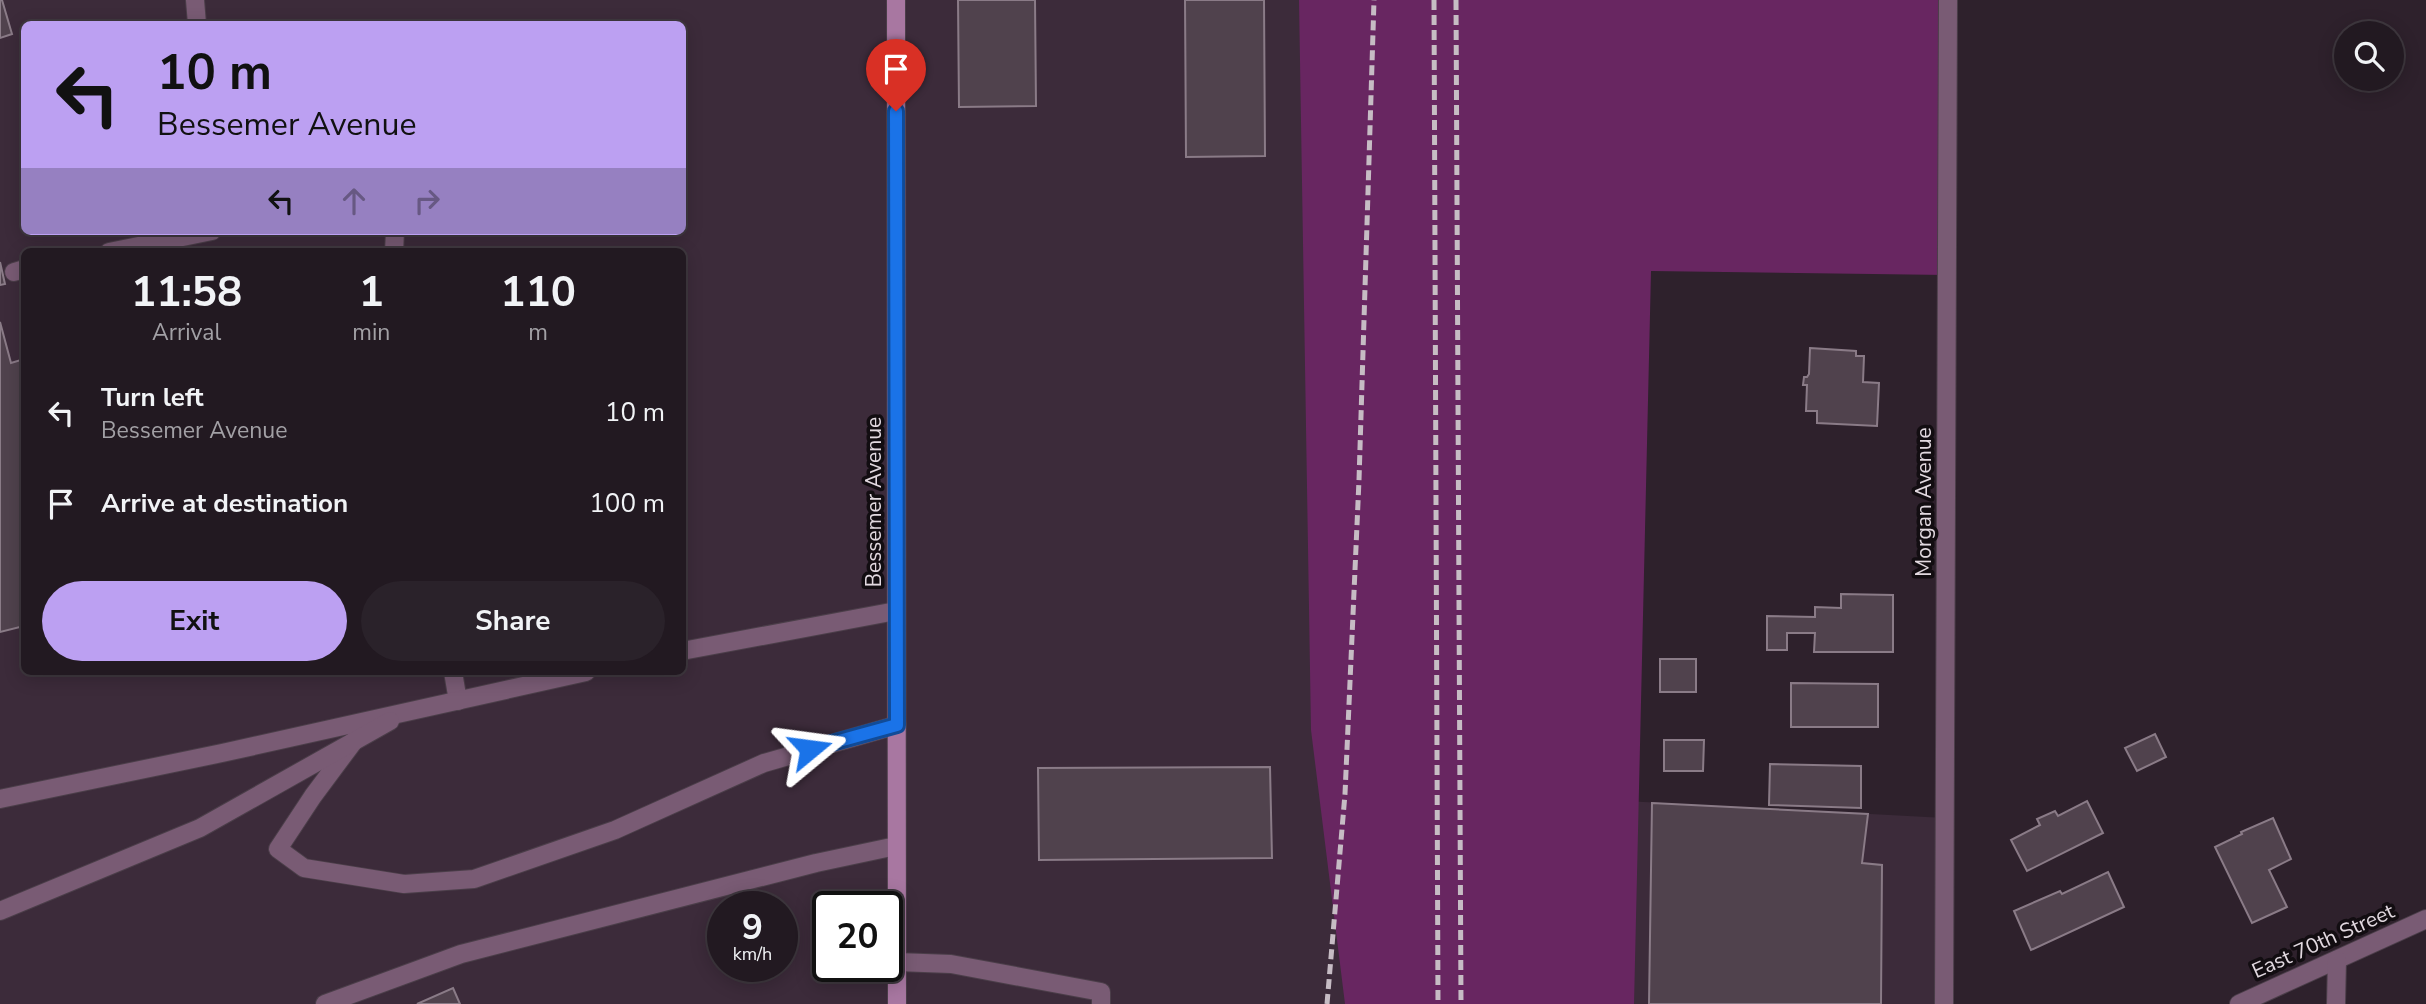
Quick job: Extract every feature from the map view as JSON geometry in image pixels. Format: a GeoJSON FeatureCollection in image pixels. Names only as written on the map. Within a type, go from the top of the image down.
{"type":"FeatureCollection","features":[{"type":"Feature","properties":{"kind":"street"},"geometry":{"type":"LineString","coordinates":[[195,0],[197,21]]}},
{"type":"Feature","properties":{"kind":"street","name":"Bessemer Avenue"},"geometry":{"type":"LineString","coordinates":[[896,0],[896,891]]}},
{"type":"Feature","properties":{"kind":"street","name":"Morgan Avenue"},"geometry":{"type":"LineString","coordinates":[[1944,1004],[1952,2]]}},
{"type":"Feature","properties":{"kind":"street"},"geometry":{"type":"LineString","coordinates":[[129,248],[192,235]]}},
{"type":"Feature","properties":{"kind":"street"},"geometry":{"type":"LineString","coordinates":[[686,650],[896,611]]}},
{"type":"Feature","properties":{"kind":"street"},"geometry":{"type":"LineString","coordinates":[[454,675],[458,701]]}},
{"type":"Feature","properties":{"kind":"street"},"geometry":{"type":"LineString","coordinates":[[0,799],[573,675]]}},
{"type":"Feature","properties":{"kind":"street"},"geometry":{"type":"LineString","coordinates":[[0,911],[200,828],[405,713]]}},
{"type":"Feature","properties":{"kind":"street"},"geometry":{"type":"LineString","coordinates":[[354,741],[278,849],[304,868],[404,884],[474,879],[615,830],[764,763],[897,725]]}},
{"type":"Feature","properties":{"kind":"street"},"geometry":{"type":"LineString","coordinates":[[325,1004],[461,954],[804,866],[896,846]]}},
{"type":"Feature","properties":{"kind":"street","name":"East 70th Street"},"geometry":{"type":"LineString","coordinates":[[2239,1004],[2426,919]]}},
{"type":"Feature","properties":{"kind":"street"},"geometry":{"type":"LineString","coordinates":[[2336,1004],[2337,960]]}},
{"type":"Feature","properties":{"kind":"street"},"geometry":{"type":"LineString","coordinates":[[903,962],[951,964],[1101,992],[1101,1004]]}},
{"type":"Feature","properties":{"kind":"street","name":"Bessemer Avenue"},"geometry":{"type":"LineString","coordinates":[[897,982],[897,1004]]}},
{"type":"Feature","properties":{"kind":"shaded area"},"geometry":{"type":"Polygon","coordinates":[[[0,0],[1304,0],[1569,798],[1945,818],[1942,1004],[0,1004],[0,0]]]}},
{"type":"Feature","properties":{"kind":"shaded area"},"geometry":{"type":"Polygon","coordinates":[[[1299,0],[1948,0],[1947,275],[1651,271],[1634,1004],[1345,1004],[1311,730],[1299,0]]]}},
{"type":"Feature","properties":{"kind":"building"},"geometry":{"type":"Polygon","coordinates":[[[0,0],[12,34],[0,38],[0,0]]]}},
{"type":"Feature","properties":{"kind":"building"},"geometry":{"type":"Polygon","coordinates":[[[958,0],[1035,0],[1036,106],[959,107],[958,0]]]}},
{"type":"Feature","properties":{"kind":"building"},"geometry":{"type":"Polygon","coordinates":[[[1185,0],[1264,0],[1265,156],[1186,157],[1185,0]]]}},
{"type":"Feature","properties":{"kind":"building"},"geometry":{"type":"Polygon","coordinates":[[[0,262],[5,284],[0,285],[0,262]]]}},
{"type":"Feature","properties":{"kind":"building"},"geometry":{"type":"Polygon","coordinates":[[[0,322],[11,363],[21,360],[21,627],[0,632],[0,322]]]}},
{"type":"Feature","properties":{"kind":"building"},"geometry":{"type":"Polygon","coordinates":[[[1810,348],[1856,351],[1856,356],[1864,356],[1863,382],[1879,383],[1877,426],[1817,423],[1817,411],[1806,411],[1807,385],[1803,385],[1804,377],[1809,374],[1810,348]]]}},
{"type":"Feature","properties":{"kind":"building"},"geometry":{"type":"Polygon","coordinates":[[[1841,594],[1893,595],[1893,652],[1814,652],[1815,633],[1787,633],[1787,650],[1767,650],[1767,616],[1815,617],[1815,607],[1841,608],[1841,594]]]}},
{"type":"Feature","properties":{"kind":"building"},"geometry":{"type":"Polygon","coordinates":[[[1660,659],[1696,659],[1696,692],[1660,692],[1660,659]]]}},
{"type":"Feature","properties":{"kind":"building"},"geometry":{"type":"Polygon","coordinates":[[[1791,683],[1878,684],[1878,727],[1791,727],[1791,683]]]}},
{"type":"Feature","properties":{"kind":"building"},"geometry":{"type":"Polygon","coordinates":[[[2155,734],[2166,757],[2137,771],[2125,748],[2155,734]]]}},
{"type":"Feature","properties":{"kind":"building"},"geometry":{"type":"Polygon","coordinates":[[[1664,740],[1704,740],[1703,771],[1664,771],[1664,740]]]}},
{"type":"Feature","properties":{"kind":"building"},"geometry":{"type":"Polygon","coordinates":[[[1770,764],[1861,766],[1861,808],[1769,805],[1770,764]]]}},
{"type":"Feature","properties":{"kind":"building"},"geometry":{"type":"Polygon","coordinates":[[[1270,767],[1272,858],[1039,860],[1038,768],[1270,767]]]}},
{"type":"Feature","properties":{"kind":"building"},"geometry":{"type":"Polygon","coordinates":[[[2087,801],[2103,833],[2027,871],[2011,840],[2040,825],[2037,819],[2055,811],[2058,816],[2087,801]]]}},
{"type":"Feature","properties":{"kind":"building"},"geometry":{"type":"Polygon","coordinates":[[[1652,803],[1868,814],[1862,863],[1882,865],[1881,1004],[1649,1004],[1652,803]]]}},
{"type":"Feature","properties":{"kind":"building"},"geometry":{"type":"Polygon","coordinates":[[[2273,818],[2291,859],[2269,870],[2287,907],[2252,923],[2215,847],[2273,818]]]}},
{"type":"Feature","properties":{"kind":"building"},"geometry":{"type":"Polygon","coordinates":[[[2108,872],[2124,907],[2031,950],[2014,911],[2060,891],[2062,894],[2108,872]]]}},
{"type":"Feature","properties":{"kind":"building"},"geometry":{"type":"Polygon","coordinates":[[[453,988],[460,1004],[417,1004],[453,988]]]}},
{"type":"Feature","properties":{"kind":"railway"},"geometry":{"type":"LineString","coordinates":[[1327,1004],[1345,794],[1359,480],[1374,0]]}},
{"type":"Feature","properties":{"kind":"railway"},"geometry":{"type":"LineString","coordinates":[[1434,0],[1438,1004]]}},
{"type":"Feature","properties":{"kind":"railway"},"geometry":{"type":"LineString","coordinates":[[1456,0],[1461,1004]]}},
{"type":"Feature","properties":{"kind":"route"},"geometry":{"type":"LineString","coordinates":[[810,749],[897,725],[896,111]]}}]}
